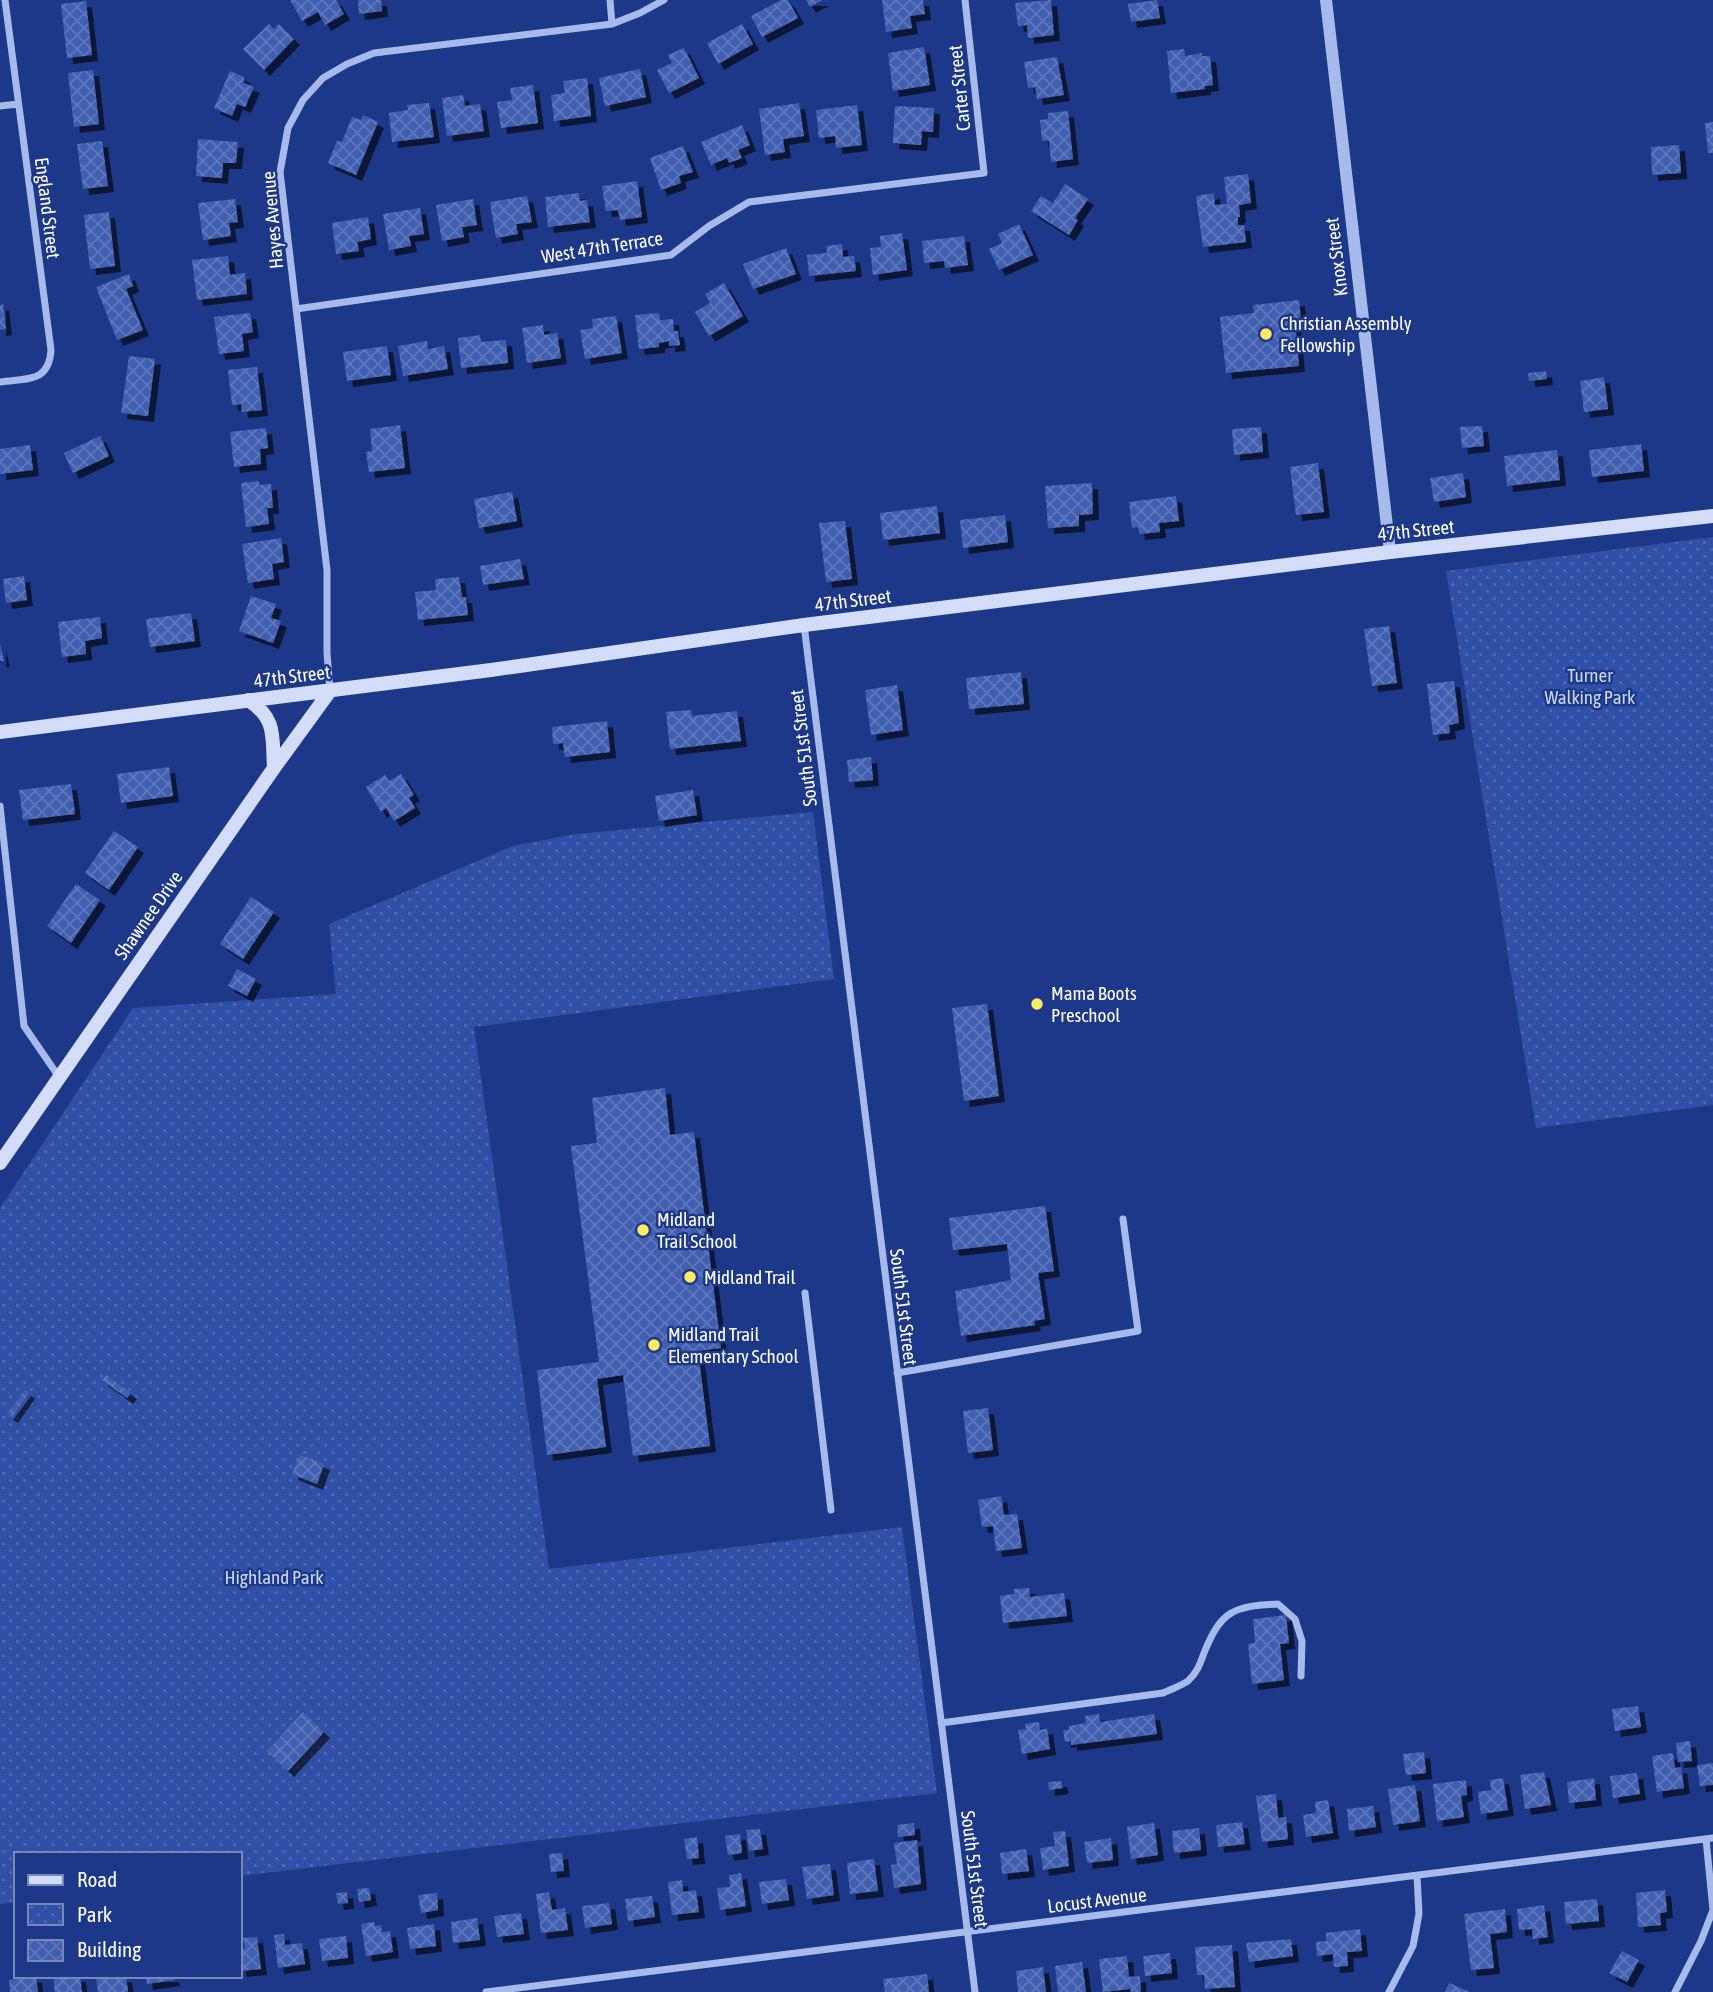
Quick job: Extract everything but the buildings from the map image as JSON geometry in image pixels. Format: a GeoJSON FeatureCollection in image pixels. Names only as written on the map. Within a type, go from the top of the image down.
{"type":"FeatureCollection","features":[{"type":"Feature","properties":{"kind":"main road","name":"47th Street"},"geometry":{"type":"LineString","coordinates":[[0,732],[330,691],[804,625],[1390,552],[1713,516]]}},
{"type":"Feature","properties":{"kind":"main road","name":"Shawnee Drive"},"geometry":{"type":"LineString","coordinates":[[0,1163],[330,691]]}},
{"type":"Feature","properties":{"kind":"main road"},"geometry":{"type":"LineString","coordinates":[[248,700],[266,715],[271,730],[274,768]]}},
{"type":"Feature","properties":{"kind":"street","name":"England Street"},"geometry":{"type":"LineString","coordinates":[[0,382],[39,377],[50,366],[5,0]]}},
{"type":"Feature","properties":{"kind":"street"},"geometry":{"type":"LineString","coordinates":[[610,0],[612,24]]}},
{"type":"Feature","properties":{"kind":"street","name":"Hayes Avenue"},"geometry":{"type":"LineString","coordinates":[[330,691],[327,570],[280,172],[288,128],[303,100],[323,78],[373,53],[612,24],[664,0]]}},
{"type":"Feature","properties":{"kind":"street","name":"Carter Street"},"geometry":{"type":"LineString","coordinates":[[965,0],[984,173]]}},
{"type":"Feature","properties":{"kind":"street","name":"Knox Street"},"geometry":{"type":"LineString","coordinates":[[1326,0],[1390,552]]}},
{"type":"Feature","properties":{"kind":"street"},"geometry":{"type":"LineString","coordinates":[[0,106],[18,104]]}},
{"type":"Feature","properties":{"kind":"street","name":"West 47th Terrace"},"geometry":{"type":"LineString","coordinates":[[296,309],[671,255],[709,226],[749,202],[984,173]]}},
{"type":"Feature","properties":{"kind":"street","name":"South 51st Street"},"geometry":{"type":"LineString","coordinates":[[804,625],[975,1992]]}},
{"type":"Feature","properties":{"kind":"street"},"geometry":{"type":"LineString","coordinates":[[0,806],[24,1026],[59,1077]]}},
{"type":"Feature","properties":{"kind":"street"},"geometry":{"type":"LineString","coordinates":[[897,1373],[1138,1331],[1123,1219]]}},
{"type":"Feature","properties":{"kind":"street"},"geometry":{"type":"LineString","coordinates":[[805,1293],[831,1510]]}},
{"type":"Feature","properties":{"kind":"street"},"geometry":{"type":"LineString","coordinates":[[942,1723],[1163,1693],[1186,1682],[1198,1669],[1215,1627],[1231,1612],[1250,1605],[1278,1604],[1295,1619],[1302,1641],[1301,1676]]}},
{"type":"Feature","properties":{"kind":"street"},"geometry":{"type":"LineString","coordinates":[[1675,1992],[1701,1941],[1713,1910],[1710,1838]]}},
{"type":"Feature","properties":{"kind":"street","name":"Locust Avenue"},"geometry":{"type":"LineString","coordinates":[[485,1992],[1710,1838]]}},
{"type":"Feature","properties":{"kind":"street"},"geometry":{"type":"LineString","coordinates":[[1389,1992],[1413,1946],[1419,1914],[1417,1876]]}},
{"type":"Feature","properties":{"kind":"green space","name":"Turner Walking Park"},"geometry":{"type":"Polygon","coordinates":[[[1713,537],[1713,1105],[1536,1128],[1446,571],[1713,537]]]}},
{"type":"Feature","properties":{"kind":"green space","name":"Highland Park"},"geometry":{"type":"Polygon","coordinates":[[[813,812],[834,979],[474,1027],[549,1569],[902,1527],[937,1793],[242,1876],[242,1852],[14,1852],[14,1902],[0,1904],[0,1208],[133,1008],[336,994],[329,924],[513,846],[576,834],[813,812]]]}},
{"type":"Feature","properties":{"kind":"place","name":"Christian Assembly Fellowship"},"geometry":{"type":"Point","coordinates":[1266,334]}},
{"type":"Feature","properties":{"kind":"place","name":"Mama Boots Preschool"},"geometry":{"type":"Point","coordinates":[1037,1004]}},
{"type":"Feature","properties":{"kind":"place","name":"Midland Trail School"},"geometry":{"type":"Point","coordinates":[643,1230]}},
{"type":"Feature","properties":{"kind":"place","name":"Midland Trail"},"geometry":{"type":"Point","coordinates":[690,1277]}},
{"type":"Feature","properties":{"kind":"place","name":"Midland Trail Elementary School"},"geometry":{"type":"Point","coordinates":[654,1345]}}]}
